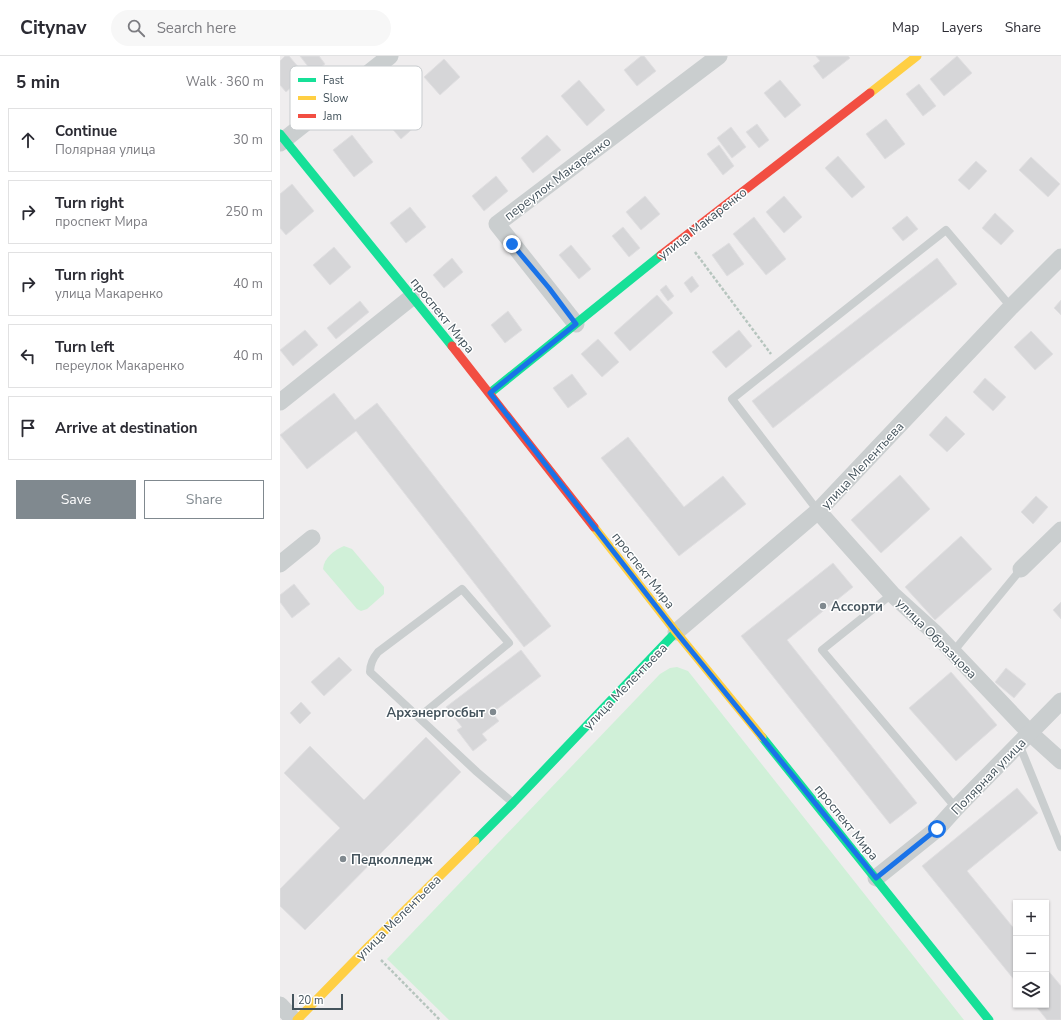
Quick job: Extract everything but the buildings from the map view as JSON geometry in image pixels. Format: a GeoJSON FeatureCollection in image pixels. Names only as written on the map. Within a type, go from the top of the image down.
{"type":"FeatureCollection","features":[{"type":"Feature","properties":{"kind":"street"},"geometry":{"type":"LineString","coordinates":[[377,66],[390,56]]}},
{"type":"Feature","properties":{"kind":"street","name":"переулок Макаренко"},"geometry":{"type":"LineString","coordinates":[[576,324],[497,224],[719,56]]}},
{"type":"Feature","properties":{"kind":"street","name":"улица Макаренко"},"geometry":{"type":"LineString","coordinates":[[490,393],[683,238],[917,56]]}},
{"type":"Feature","properties":{"kind":"street"},"geometry":{"type":"LineString","coordinates":[[281,139],[293,130]]}},
{"type":"Feature","properties":{"kind":"street","name":"проспект Мира"},"geometry":{"type":"LineString","coordinates":[[281,139],[490,393],[676,632],[876,878],[989,1020]]}},
{"type":"Feature","properties":{"kind":"street","name":"улица Мелентьева"},"geometry":{"type":"LineString","coordinates":[[297,1020],[513,803],[676,632],[818,511],[1011,307],[1061,257]]}},
{"type":"Feature","properties":{"kind":"street"},"geometry":{"type":"LineString","coordinates":[[280,402],[412,297]]}},
{"type":"Feature","properties":{"kind":"street","name":"улица Образцова"},"geometry":{"type":"LineString","coordinates":[[818,511],[892,594],[935,633],[953,652],[1024,739],[1061,761]]}},
{"type":"Feature","properties":{"kind":"street"},"geometry":{"type":"LineString","coordinates":[[1021,569],[1061,530]]}},
{"type":"Feature","properties":{"kind":"street"},"geometry":{"type":"LineString","coordinates":[[280,564],[312,538]]}},
{"type":"Feature","properties":{"kind":"street","name":"Полярная улица"},"geometry":{"type":"LineString","coordinates":[[876,878],[937,829],[1061,701]]}},
{"type":"Feature","properties":{"kind":"street"},"geometry":{"type":"LineString","coordinates":[[280,1005],[294,1020]]}},
{"type":"Feature","properties":{"kind":"lane"},"geometry":{"type":"LineString","coordinates":[[818,511],[732,399],[946,230],[1011,307]]}},
{"type":"Feature","properties":{"kind":"lane"},"geometry":{"type":"LineString","coordinates":[[953,652],[1021,569]]}},
{"type":"Feature","properties":{"kind":"lane"},"geometry":{"type":"LineString","coordinates":[[419,717],[509,643],[462,589],[378,652],[373,658],[370,672],[419,717],[513,803]]}},
{"type":"Feature","properties":{"kind":"lane"},"geometry":{"type":"LineString","coordinates":[[892,594],[822,650],[956,808]]}},
{"type":"Feature","properties":{"kind":"lane"},"geometry":{"type":"LineString","coordinates":[[1024,739],[1061,847]]}},
{"type":"Feature","properties":{"kind":"path"},"geometry":{"type":"LineString","coordinates":[[683,238],[778,363]]}},
{"type":"Feature","properties":{"kind":"path"},"geometry":{"type":"LineString","coordinates":[[368,947],[440,1020]]}},
{"type":"Feature","properties":{"kind":"green space"},"geometry":{"type":"Polygon","coordinates":[[[344,546],[352,549],[384,587],[384,594],[367,609],[361,611],[357,609],[323,569],[327,558],[344,546]]]}},
{"type":"Feature","properties":{"kind":"green space"},"geometry":{"type":"Polygon","coordinates":[[[677,667],[688,671],[964,1020],[449,1020],[387,959],[660,674],[670,668],[677,667]]]}},
{"type":"Feature","properties":{"kind":"traffic: fast"},"geometry":{"type":"LineString","coordinates":[[280,134],[452,346]]}},
{"type":"Feature","properties":{"kind":"traffic: fast"},"geometry":{"type":"LineString","coordinates":[[490,393],[661,255]]}},
{"type":"Feature","properties":{"kind":"traffic: fast"},"geometry":{"type":"LineString","coordinates":[[475,841],[676,632]]}},
{"type":"Feature","properties":{"kind":"traffic: fast"},"geometry":{"type":"LineString","coordinates":[[762,737],[989,1020]]}},
{"type":"Feature","properties":{"kind":"traffic: slow"},"geometry":{"type":"LineString","coordinates":[[870,93],[917,56]]}},
{"type":"Feature","properties":{"kind":"traffic: slow"},"geometry":{"type":"LineString","coordinates":[[594,527],[676,632],[762,737]]}},
{"type":"Feature","properties":{"kind":"traffic: slow"},"geometry":{"type":"LineString","coordinates":[[297,1020],[475,841]]}},
{"type":"Feature","properties":{"kind":"traffic: jam"},"geometry":{"type":"LineString","coordinates":[[661,255],[870,93]]}},
{"type":"Feature","properties":{"kind":"traffic: jam"},"geometry":{"type":"LineString","coordinates":[[452,346],[594,527]]}},
{"type":"Feature","properties":{"kind":"place","name":"Ассорти"},"geometry":{"type":"Point","coordinates":[823,606]}},
{"type":"Feature","properties":{"kind":"place","name":"Архэнергосбыт"},"geometry":{"type":"Point","coordinates":[493,712]}},
{"type":"Feature","properties":{"kind":"place","name":"Педколледж"},"geometry":{"type":"Point","coordinates":[343,859]}},
{"type":"Feature","properties":{"kind":"route"},"geometry":{"type":"LineString","coordinates":[[512,244],[549,288],[576,324],[490,393],[676,632],[876,878],[937,829]]}}]}
